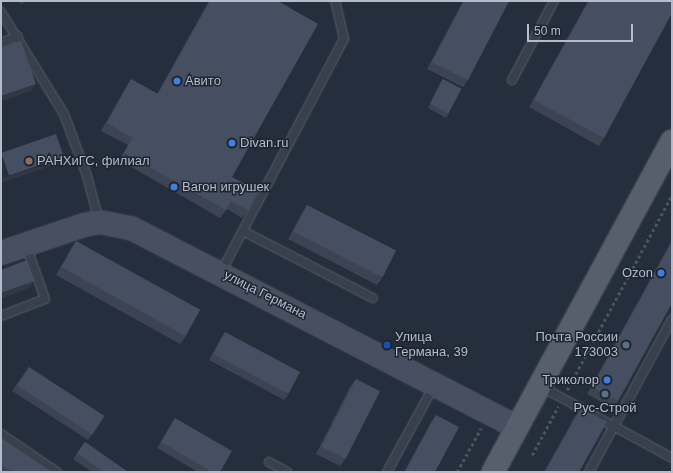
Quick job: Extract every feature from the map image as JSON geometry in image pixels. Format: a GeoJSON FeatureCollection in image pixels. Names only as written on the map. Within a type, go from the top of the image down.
{"type":"FeatureCollection","features":[{"type":"Feature","properties":{"kind":"main road"},"geometry":{"type":"LineString","coordinates":[[493,472],[672,141]]}},
{"type":"Feature","properties":{"kind":"main road","name":"улица Германа"},"geometry":{"type":"LineString","coordinates":[[1,254],[84,225],[99,222],[117,224],[146,234],[518,427]]}},
{"type":"Feature","properties":{"kind":"lane"},"geometry":{"type":"LineString","coordinates":[[221,272],[344,38],[335,1]]}},
{"type":"Feature","properties":{"kind":"lane"},"geometry":{"type":"LineString","coordinates":[[512,80],[553,1]]}},
{"type":"Feature","properties":{"kind":"lane"},"geometry":{"type":"LineString","coordinates":[[1,12],[18,36],[64,114],[87,176],[99,222]]}},
{"type":"Feature","properties":{"kind":"lane"},"geometry":{"type":"LineString","coordinates":[[1,43],[18,36]]}},
{"type":"Feature","properties":{"kind":"lane"},"geometry":{"type":"LineString","coordinates":[[243,231],[372,298]]}},
{"type":"Feature","properties":{"kind":"lane"},"geometry":{"type":"LineString","coordinates":[[1,316],[45,299],[26,244]]}},
{"type":"Feature","properties":{"kind":"lane"},"geometry":{"type":"LineString","coordinates":[[589,472],[672,319]]}},
{"type":"Feature","properties":{"kind":"lane"},"geometry":{"type":"LineString","coordinates":[[387,472],[435,384]]}},
{"type":"Feature","properties":{"kind":"lane"},"geometry":{"type":"LineString","coordinates":[[539,386],[614,425],[672,458]]}},
{"type":"Feature","properties":{"kind":"lane"},"geometry":{"type":"LineString","coordinates":[[1,434],[57,472]]}},
{"type":"Feature","properties":{"kind":"lane"},"geometry":{"type":"LineString","coordinates":[[269,462],[287,472]]}},
{"type":"Feature","properties":{"kind":"path"},"geometry":{"type":"LineString","coordinates":[[532,455],[672,195]]}},
{"type":"Feature","properties":{"kind":"path"},"geometry":{"type":"LineString","coordinates":[[457,472],[481,428]]}},
{"type":"Feature","properties":{"kind":"building"},"geometry":{"type":"Polygon","coordinates":[[[210,1],[278,1],[318,24],[232,177],[258,191],[248,210],[231,201],[226,210],[124,153],[133,138],[107,123],[131,79],[158,94],[210,1]]]}},
{"type":"Feature","properties":{"kind":"building"},"geometry":{"type":"Polygon","coordinates":[[[464,1],[509,1],[468,80],[432,62],[464,1]]]}},
{"type":"Feature","properties":{"kind":"building"},"geometry":{"type":"Polygon","coordinates":[[[589,1],[672,1],[672,13],[604,138],[534,100],[589,1]]]}},
{"type":"Feature","properties":{"kind":"building"},"geometry":{"type":"Polygon","coordinates":[[[21,41],[36,84],[1,96],[1,48],[21,41]]]}},
{"type":"Feature","properties":{"kind":"building"},"geometry":{"type":"Polygon","coordinates":[[[443,79],[462,89],[448,114],[430,104],[443,79]]]}},
{"type":"Feature","properties":{"kind":"building"},"geometry":{"type":"Polygon","coordinates":[[[56,134],[64,157],[9,176],[1,153],[56,134]]]}},
{"type":"Feature","properties":{"kind":"building"},"geometry":{"type":"Polygon","coordinates":[[[307,205],[396,250],[382,277],[293,232],[307,205]]]}},
{"type":"Feature","properties":{"kind":"building"},"geometry":{"type":"Polygon","coordinates":[[[76,241],[200,310],[186,336],[61,267],[76,241]]]}},
{"type":"Feature","properties":{"kind":"building"},"geometry":{"type":"Polygon","coordinates":[[[672,242],[672,303],[618,401],[592,387],[672,242]]]}},
{"type":"Feature","properties":{"kind":"building"},"geometry":{"type":"Polygon","coordinates":[[[27,260],[35,281],[1,293],[1,270],[27,260]]]}},
{"type":"Feature","properties":{"kind":"building"},"geometry":{"type":"Polygon","coordinates":[[[225,332],[300,372],[288,394],[213,354],[225,332]]]}},
{"type":"Feature","properties":{"kind":"building"},"geometry":{"type":"Polygon","coordinates":[[[29,367],[104,416],[92,434],[17,385],[29,367]]]}},
{"type":"Feature","properties":{"kind":"building"},"geometry":{"type":"Polygon","coordinates":[[[356,379],[380,391],[346,459],[321,447],[356,379]]]}},
{"type":"Feature","properties":{"kind":"building"},"geometry":{"type":"Polygon","coordinates":[[[581,408],[607,422],[579,472],[545,472],[581,408]]]}},
{"type":"Feature","properties":{"kind":"building"},"geometry":{"type":"Polygon","coordinates":[[[436,415],[459,427],[435,472],[405,472],[436,415]]]}},
{"type":"Feature","properties":{"kind":"building"},"geometry":{"type":"Polygon","coordinates":[[[175,418],[232,451],[220,472],[212,472],[161,442],[175,418]]]}},
{"type":"Feature","properties":{"kind":"building"},"geometry":{"type":"Polygon","coordinates":[[[1,438],[52,472],[12,472],[1,464],[1,438]]]}},
{"type":"Feature","properties":{"kind":"building"},"geometry":{"type":"Polygon","coordinates":[[[85,442],[128,472],[104,472],[77,453],[85,442]]]}},
{"type":"Feature","properties":{"kind":"place","name":"Авито"},"geometry":{"type":"Point","coordinates":[177,81]}},
{"type":"Feature","properties":{"kind":"place","name":"Divan.ru"},"geometry":{"type":"Point","coordinates":[232,143]}},
{"type":"Feature","properties":{"kind":"place","name":"РАНХиГС, филиал"},"geometry":{"type":"Point","coordinates":[29,161]}},
{"type":"Feature","properties":{"kind":"place","name":"Вагон игрушек"},"geometry":{"type":"Point","coordinates":[174,187]}},
{"type":"Feature","properties":{"kind":"place","name":"Ozon"},"geometry":{"type":"Point","coordinates":[661,273]}},
{"type":"Feature","properties":{"kind":"place","name":"Улица Германа, 39"},"geometry":{"type":"Point","coordinates":[387,345]}},
{"type":"Feature","properties":{"kind":"place","name":"Почта России 173003"},"geometry":{"type":"Point","coordinates":[626,345]}},
{"type":"Feature","properties":{"kind":"place","name":"Триколор"},"geometry":{"type":"Point","coordinates":[607,380]}},
{"type":"Feature","properties":{"kind":"place","name":"Рус-Строй"},"geometry":{"type":"Point","coordinates":[605,394]}}]}
